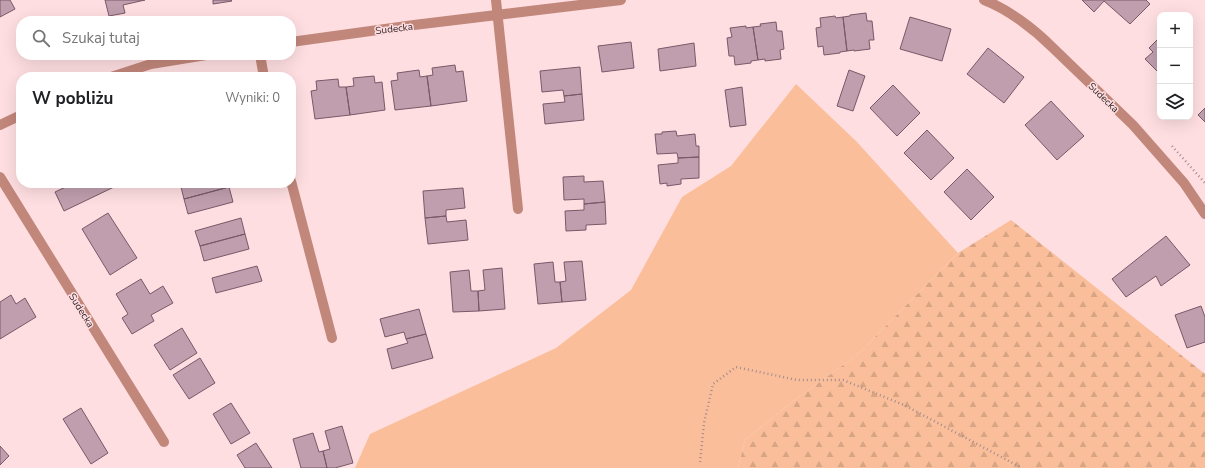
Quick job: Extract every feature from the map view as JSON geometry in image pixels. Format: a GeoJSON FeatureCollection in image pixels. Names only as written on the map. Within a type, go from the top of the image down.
{"type":"FeatureCollection","features":[{"type":"Feature","properties":{"kind":"street"},"geometry":{"type":"LineString","coordinates":[[496,0],[518,209]]}},
{"type":"Feature","properties":{"kind":"street","name":"Sudecka"},"geometry":{"type":"LineString","coordinates":[[296,41],[621,0]]}},
{"type":"Feature","properties":{"kind":"street","name":"Sudecka"},"geometry":{"type":"LineString","coordinates":[[984,0],[998,6],[1043,38],[1133,125],[1184,183],[1205,214]]}},
{"type":"Feature","properties":{"kind":"street"},"geometry":{"type":"LineString","coordinates":[[126,72],[151,64],[175,60]]}},
{"type":"Feature","properties":{"kind":"street"},"geometry":{"type":"LineString","coordinates":[[261,60],[263,72]]}},
{"type":"Feature","properties":{"kind":"street"},"geometry":{"type":"LineString","coordinates":[[0,125],[16,117]]}},
{"type":"Feature","properties":{"kind":"street","name":"Sudecka"},"geometry":{"type":"LineString","coordinates":[[0,177],[164,442]]}},
{"type":"Feature","properties":{"kind":"street"},"geometry":{"type":"LineString","coordinates":[[293,188],[332,338]]}},
{"type":"Feature","properties":{"kind":"path"},"geometry":{"type":"LineString","coordinates":[[700,462],[704,423],[712,384],[736,367],[797,380],[843,380],[904,405],[1022,468]]}},
{"type":"Feature","properties":{"kind":"green space"},"geometry":{"type":"Polygon","coordinates":[[[796,84],[856,141],[958,253],[857,355],[792,402],[745,440],[738,468],[355,468],[370,434],[556,348],[631,290],[682,197],[731,166],[796,84]]]}},
{"type":"Feature","properties":{"kind":"green space"},"geometry":{"type":"Polygon","coordinates":[[[1011,220],[1205,374],[1205,468],[738,468],[745,440],[792,402],[857,355],[958,253],[1011,220]]]}},
{"type":"Feature","properties":{"kind":"building"},"geometry":{"type":"Polygon","coordinates":[[[0,0],[10,0],[15,9],[0,17],[0,0]]]}},
{"type":"Feature","properties":{"kind":"building"},"geometry":{"type":"Polygon","coordinates":[[[105,0],[145,0],[123,5],[125,13],[109,16],[105,0]]]}},
{"type":"Feature","properties":{"kind":"building"},"geometry":{"type":"Polygon","coordinates":[[[213,0],[231,0],[232,1],[213,4],[213,0]]]}},
{"type":"Feature","properties":{"kind":"building"},"geometry":{"type":"Polygon","coordinates":[[[1082,0],[1146,0],[1150,4],[1130,24],[1104,1],[1094,12],[1082,0]]]}},
{"type":"Feature","properties":{"kind":"building"},"geometry":{"type":"Polygon","coordinates":[[[866,13],[867,21],[872,21],[874,40],[869,40],[870,49],[847,51],[843,17],[866,13]]]}},
{"type":"Feature","properties":{"kind":"building"},"geometry":{"type":"Polygon","coordinates":[[[835,16],[836,18],[843,17],[847,51],[824,55],[823,46],[818,47],[816,28],[821,27],[820,18],[835,16]]]}},
{"type":"Feature","properties":{"kind":"building"},"geometry":{"type":"Polygon","coordinates":[[[910,17],[951,29],[942,61],[900,49],[910,17]]]}},
{"type":"Feature","properties":{"kind":"building"},"geometry":{"type":"Polygon","coordinates":[[[776,22],[777,31],[782,31],[784,49],[780,50],[781,59],[765,61],[765,59],[758,60],[753,27],[761,26],[760,24],[776,22]]]}},
{"type":"Feature","properties":{"kind":"building"},"geometry":{"type":"Polygon","coordinates":[[[746,26],[746,28],[753,27],[758,60],[751,61],[751,63],[735,65],[734,56],[729,56],[727,38],[732,37],[730,28],[746,26]]]}},
{"type":"Feature","properties":{"kind":"building"},"geometry":{"type":"Polygon","coordinates":[[[1157,40],[1157,71],[1145,59],[1153,52],[1149,48],[1157,40]]]}},
{"type":"Feature","properties":{"kind":"building"},"geometry":{"type":"Polygon","coordinates":[[[631,42],[634,68],[602,72],[598,46],[631,42]]]}},
{"type":"Feature","properties":{"kind":"building"},"geometry":{"type":"Polygon","coordinates":[[[694,43],[696,66],[660,71],[658,49],[694,43]]]}},
{"type":"Feature","properties":{"kind":"building"},"geometry":{"type":"Polygon","coordinates":[[[988,48],[1024,77],[1004,103],[967,74],[988,48]]]}},
{"type":"Feature","properties":{"kind":"building"},"geometry":{"type":"Polygon","coordinates":[[[455,65],[456,72],[463,71],[467,101],[431,106],[427,76],[433,75],[432,68],[455,65]]]}},
{"type":"Feature","properties":{"kind":"building"},"geometry":{"type":"Polygon","coordinates":[[[580,67],[582,94],[564,96],[563,90],[542,92],[540,71],[580,67]]]}},
{"type":"Feature","properties":{"kind":"building"},"geometry":{"type":"Polygon","coordinates":[[[419,70],[420,77],[427,76],[431,106],[395,110],[391,81],[398,80],[397,73],[419,70]]]}},
{"type":"Feature","properties":{"kind":"building"},"geometry":{"type":"Polygon","coordinates":[[[849,70],[865,76],[853,111],[837,106],[849,70]]]}},
{"type":"Feature","properties":{"kind":"building"},"geometry":{"type":"Polygon","coordinates":[[[374,76],[375,83],[382,82],[385,110],[350,115],[346,87],[354,86],[353,78],[374,76]]]}},
{"type":"Feature","properties":{"kind":"building"},"geometry":{"type":"Polygon","coordinates":[[[338,79],[339,87],[346,87],[350,115],[315,119],[311,91],[317,90],[316,81],[338,79]]]}},
{"type":"Feature","properties":{"kind":"building"},"geometry":{"type":"Polygon","coordinates":[[[893,85],[920,113],[897,136],[870,108],[893,85]]]}},
{"type":"Feature","properties":{"kind":"building"},"geometry":{"type":"Polygon","coordinates":[[[742,87],[746,125],[730,127],[725,90],[742,87]]]}},
{"type":"Feature","properties":{"kind":"building"},"geometry":{"type":"Polygon","coordinates":[[[582,94],[584,120],[545,124],[543,104],[565,102],[564,96],[582,94]]]}},
{"type":"Feature","properties":{"kind":"building"},"geometry":{"type":"Polygon","coordinates":[[[1051,101],[1084,136],[1057,160],[1025,125],[1051,101]]]}},
{"type":"Feature","properties":{"kind":"building"},"geometry":{"type":"Polygon","coordinates":[[[1205,108],[1205,122],[1198,115],[1205,108]]]}},
{"type":"Feature","properties":{"kind":"building"},"geometry":{"type":"Polygon","coordinates":[[[927,130],[954,158],[931,180],[904,153],[927,130]]]}},
{"type":"Feature","properties":{"kind":"building"},"geometry":{"type":"Polygon","coordinates":[[[676,131],[677,136],[695,134],[696,146],[699,146],[699,157],[678,158],[677,153],[657,154],[655,134],[676,131]]]}},
{"type":"Feature","properties":{"kind":"building"},"geometry":{"type":"Polygon","coordinates":[[[699,157],[699,178],[681,179],[681,184],[667,186],[667,183],[660,184],[658,165],[678,163],[678,158],[699,157]]]}},
{"type":"Feature","properties":{"kind":"building"},"geometry":{"type":"Polygon","coordinates":[[[967,169],[994,197],[971,220],[944,192],[967,169]]]}},
{"type":"Feature","properties":{"kind":"building"},"geometry":{"type":"Polygon","coordinates":[[[584,176],[584,182],[603,181],[605,202],[584,204],[584,199],[564,200],[563,177],[584,176]]]}},
{"type":"Feature","properties":{"kind":"building"},"geometry":{"type":"Polygon","coordinates":[[[63,188],[112,188],[64,211],[55,192],[63,188]]]}},
{"type":"Feature","properties":{"kind":"building"},"geometry":{"type":"Polygon","coordinates":[[[181,188],[225,188],[184,199],[181,188]]]}},
{"type":"Feature","properties":{"kind":"building"},"geometry":{"type":"Polygon","coordinates":[[[229,188],[233,202],[188,214],[184,199],[229,188]]]}},
{"type":"Feature","properties":{"kind":"building"},"geometry":{"type":"Polygon","coordinates":[[[463,188],[465,208],[446,210],[446,216],[425,218],[423,191],[463,188]]]}},
{"type":"Feature","properties":{"kind":"building"},"geometry":{"type":"Polygon","coordinates":[[[605,202],[606,224],[586,225],[586,230],[566,231],[565,211],[584,210],[584,204],[605,202]]]}},
{"type":"Feature","properties":{"kind":"building"},"geometry":{"type":"Polygon","coordinates":[[[108,213],[137,258],[110,275],[82,229],[108,213]]]}},
{"type":"Feature","properties":{"kind":"building"},"geometry":{"type":"Polygon","coordinates":[[[446,216],[447,222],[466,220],[468,240],[428,244],[425,218],[446,216]]]}},
{"type":"Feature","properties":{"kind":"building"},"geometry":{"type":"Polygon","coordinates":[[[241,218],[245,234],[200,246],[195,231],[241,218]]]}},
{"type":"Feature","properties":{"kind":"building"},"geometry":{"type":"Polygon","coordinates":[[[245,234],[249,249],[204,261],[200,246],[245,234]]]}},
{"type":"Feature","properties":{"kind":"building"},"geometry":{"type":"Polygon","coordinates":[[[1166,236],[1190,265],[1161,286],[1156,276],[1126,297],[1112,279],[1166,236]]]}},
{"type":"Feature","properties":{"kind":"building"},"geometry":{"type":"Polygon","coordinates":[[[582,261],[586,300],[562,302],[560,282],[566,281],[564,262],[582,261]]]}},
{"type":"Feature","properties":{"kind":"building"},"geometry":{"type":"Polygon","coordinates":[[[553,262],[555,282],[560,282],[562,302],[538,304],[534,264],[553,262]]]}},
{"type":"Feature","properties":{"kind":"building"},"geometry":{"type":"Polygon","coordinates":[[[257,266],[262,281],[216,293],[212,278],[257,266]]]}},
{"type":"Feature","properties":{"kind":"building"},"geometry":{"type":"Polygon","coordinates":[[[502,268],[505,309],[479,311],[478,291],[485,290],[483,270],[502,268]]]}},
{"type":"Feature","properties":{"kind":"building"},"geometry":{"type":"Polygon","coordinates":[[[469,270],[471,291],[478,291],[479,311],[453,312],[450,272],[469,270]]]}},
{"type":"Feature","properties":{"kind":"building"},"geometry":{"type":"Polygon","coordinates":[[[141,279],[150,294],[163,286],[173,303],[151,315],[154,321],[132,334],[122,318],[128,314],[116,294],[141,279]]]}},
{"type":"Feature","properties":{"kind":"building"},"geometry":{"type":"Polygon","coordinates":[[[11,295],[16,304],[25,298],[36,317],[0,339],[0,302],[11,295]]]}},
{"type":"Feature","properties":{"kind":"building"},"geometry":{"type":"Polygon","coordinates":[[[1201,306],[1205,317],[1205,342],[1187,348],[1175,315],[1201,306]]]}},
{"type":"Feature","properties":{"kind":"building"},"geometry":{"type":"Polygon","coordinates":[[[419,309],[426,334],[406,339],[404,332],[385,337],[380,319],[419,309]]]}},
{"type":"Feature","properties":{"kind":"building"},"geometry":{"type":"Polygon","coordinates":[[[182,328],[197,353],[170,370],[154,345],[182,328]]]}},
{"type":"Feature","properties":{"kind":"building"},"geometry":{"type":"Polygon","coordinates":[[[426,334],[433,358],[392,369],[387,349],[408,343],[406,339],[426,334]]]}},
{"type":"Feature","properties":{"kind":"building"},"geometry":{"type":"Polygon","coordinates":[[[200,358],[215,383],[189,399],[173,375],[200,358]]]}},
{"type":"Feature","properties":{"kind":"building"},"geometry":{"type":"Polygon","coordinates":[[[231,403],[250,433],[231,444],[213,414],[231,403]]]}},
{"type":"Feature","properties":{"kind":"building"},"geometry":{"type":"Polygon","coordinates":[[[81,408],[108,453],[91,464],[63,419],[81,408]]]}},
{"type":"Feature","properties":{"kind":"building"},"geometry":{"type":"Polygon","coordinates":[[[342,426],[353,463],[335,468],[327,468],[323,451],[330,449],[325,431],[342,426]]]}},
{"type":"Feature","properties":{"kind":"building"},"geometry":{"type":"Polygon","coordinates":[[[313,433],[319,452],[323,451],[327,468],[301,468],[293,439],[313,433]]]}},
{"type":"Feature","properties":{"kind":"building"},"geometry":{"type":"Polygon","coordinates":[[[256,443],[272,468],[245,468],[237,455],[256,443]]]}},
{"type":"Feature","properties":{"kind":"building"},"geometry":{"type":"Polygon","coordinates":[[[0,446],[9,456],[0,465],[0,446]]]}}]}
